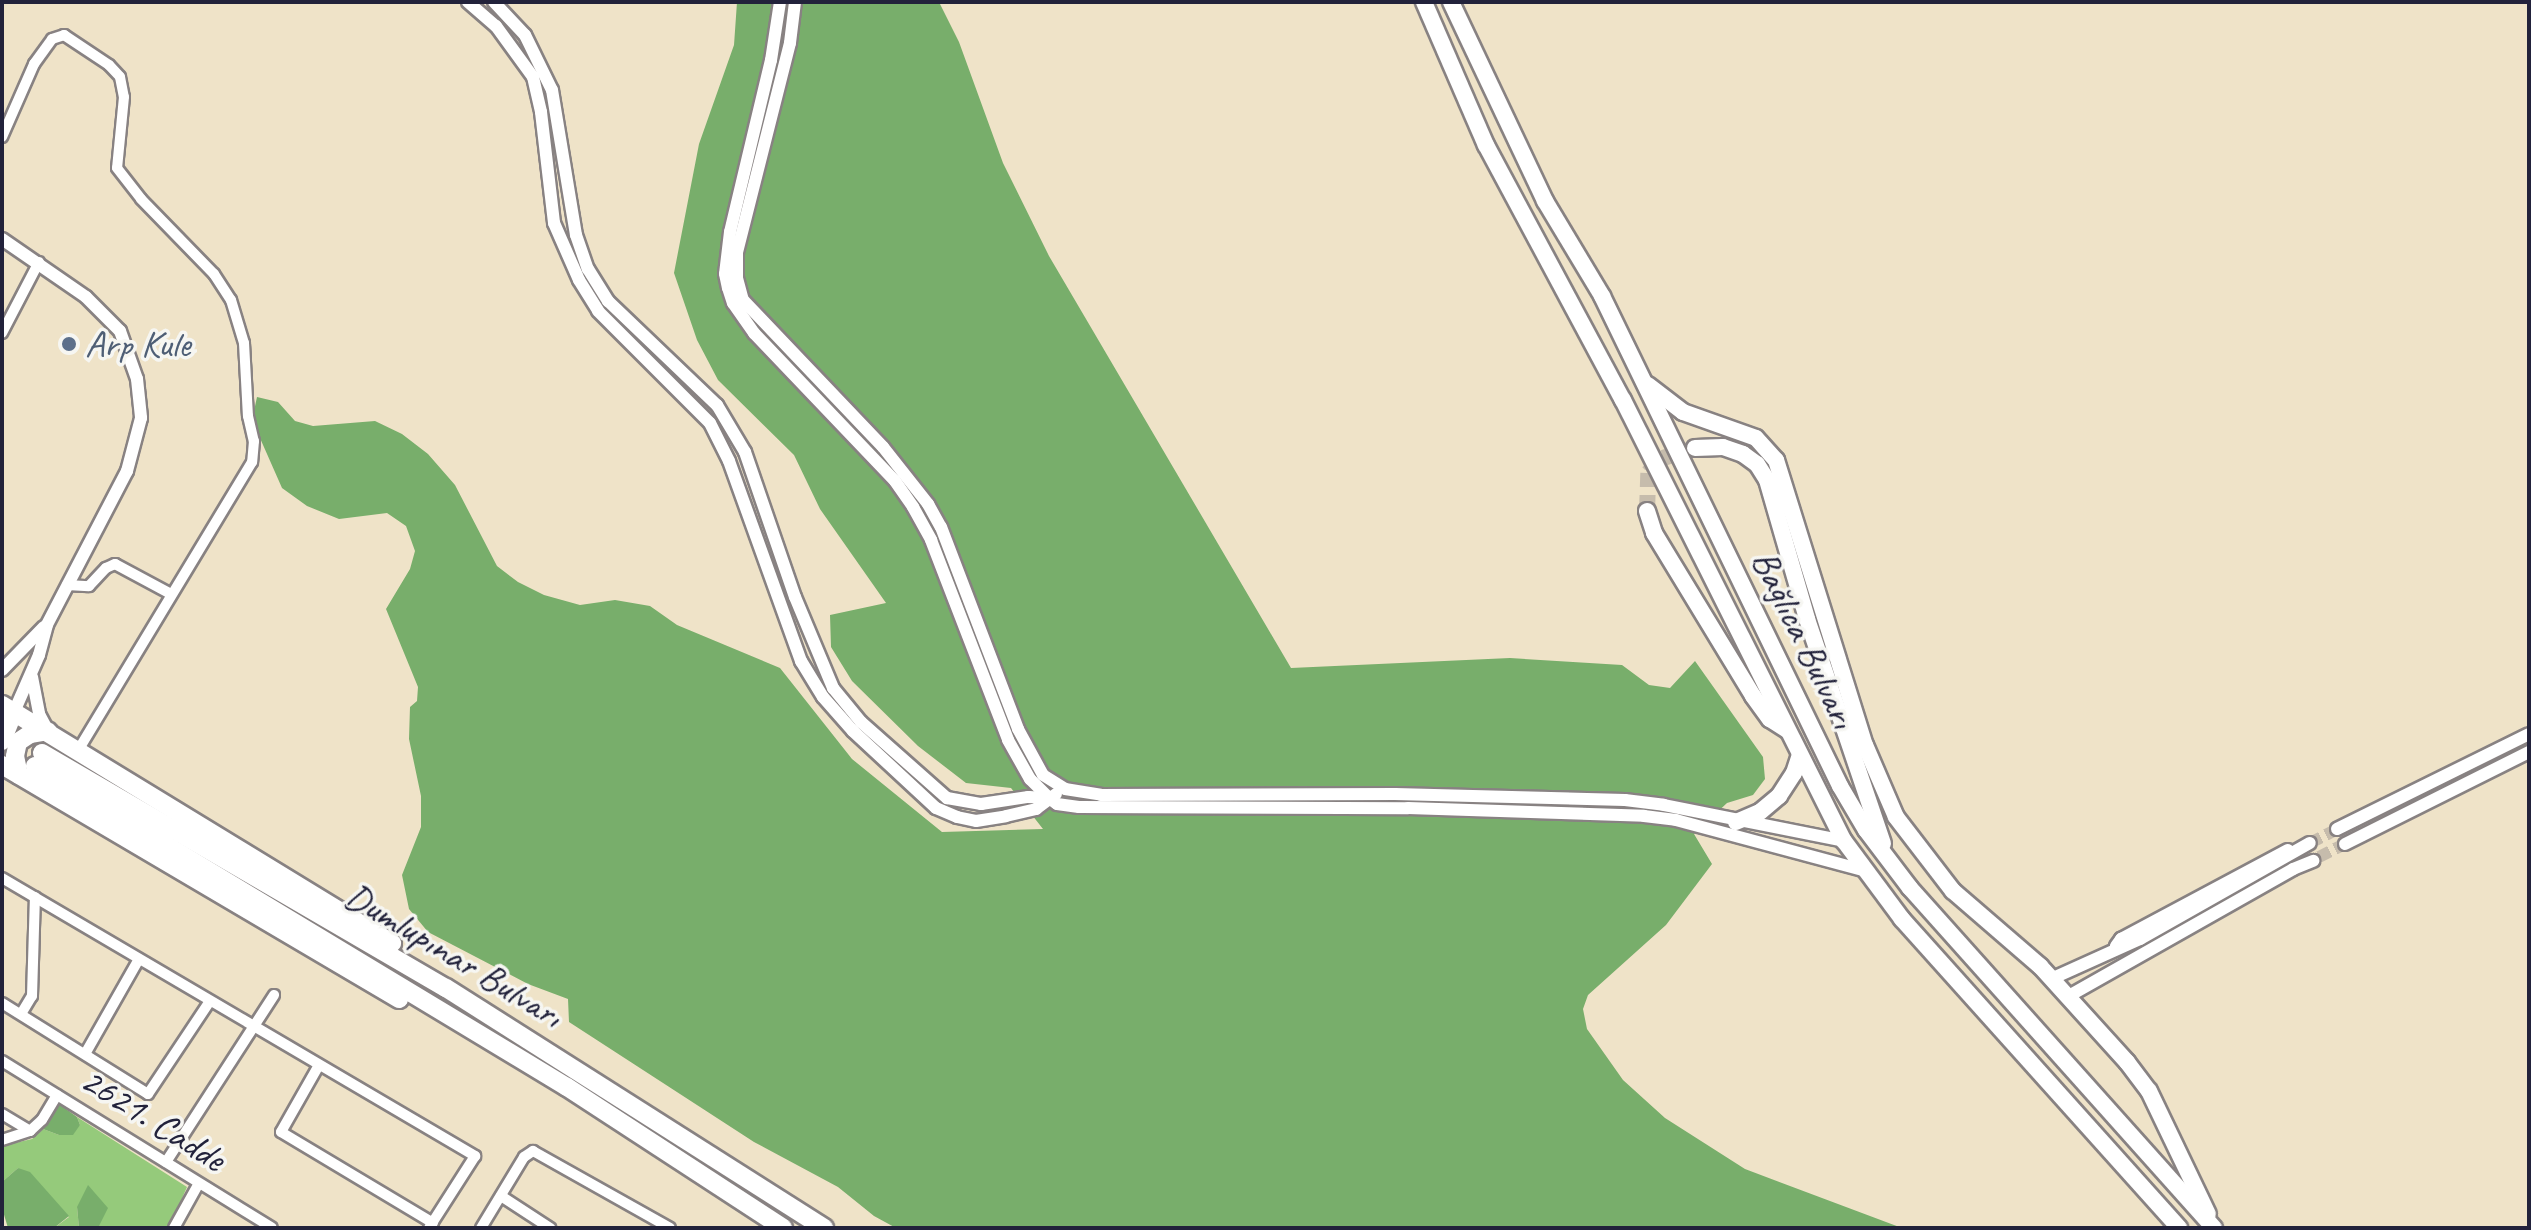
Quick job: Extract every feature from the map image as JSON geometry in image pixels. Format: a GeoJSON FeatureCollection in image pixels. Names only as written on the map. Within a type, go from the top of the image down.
{"type":"FeatureCollection","features":[{"type":"Feature","properties":{"kind":"highway"},"geometry":{"type":"LineString","coordinates":[[2,741],[8,708],[427,965],[477,1007]]}},
{"type":"Feature","properties":{"kind":"highway"},"geometry":{"type":"LineString","coordinates":[[32,765],[15,756],[18,742],[30,734],[48,731]]}},
{"type":"Feature","properties":{"kind":"highway"},"geometry":{"type":"LineString","coordinates":[[2,765],[32,765]]}},
{"type":"Feature","properties":{"kind":"highway","name":"Dumlupınar Bulvarı"},"geometry":{"type":"LineString","coordinates":[[32,765],[477,1007],[824,1228]]}},
{"type":"Feature","properties":{"kind":"highway","name":"Dumlupınar Bulvarı"},"geometry":{"type":"LineString","coordinates":[[32,765],[342,969],[439,1021],[466,1026],[783,1228]]}},
{"type":"Feature","properties":{"kind":"main road","name":"Bağlıca Bulvarı"},"geometry":{"type":"LineString","coordinates":[[1424,2],[1486,145],[1623,400],[1844,841],[1863,870],[2156,1202],[2163,1228]]}},
{"type":"Feature","properties":{"kind":"main road","name":"Bağlıca Bulvarı"},"geometry":{"type":"LineString","coordinates":[[1451,2],[1545,201],[1602,296],[1840,786],[1891,864],[2214,1227]]}},
{"type":"Feature","properties":{"kind":"main road"},"geometry":{"type":"LineString","coordinates":[[1637,371],[1672,405],[1756,438],[1776,460],[1880,783],[1896,817],[1937,873],[1970,908],[2040,966],[2149,1091],[2214,1227]]}},
{"type":"Feature","properties":{"kind":"main road"},"geometry":{"type":"LineString","coordinates":[[1695,448],[1723,447],[1743,454],[1757,464],[1767,480],[1849,750],[1891,864]]}},
{"type":"Feature","properties":{"kind":"main road"},"geometry":{"type":"LineString","coordinates":[[1647,511],[1654,533],[1753,696],[1770,719],[1788,731]]}},
{"type":"Feature","properties":{"kind":"main road"},"geometry":{"type":"LineString","coordinates":[[1849,750],[1880,783]]}},
{"type":"Feature","properties":{"kind":"main road"},"geometry":{"type":"LineString","coordinates":[[1736,822],[1760,812],[1779,796],[1794,773],[1800,755]]}},
{"type":"Feature","properties":{"kind":"main road"},"geometry":{"type":"LineString","coordinates":[[2156,1202],[2179,1228]]}},
{"type":"Feature","properties":{"kind":"street"},"geometry":{"type":"LineString","coordinates":[[468,2],[496,26],[533,77],[541,112],[554,223],[579,280],[598,311],[710,423],[729,461],[801,661],[823,697],[853,731],[936,808],[976,821],[1036,809],[1065,789]]}},
{"type":"Feature","properties":{"kind":"street"},"geometry":{"type":"LineString","coordinates":[[494,2],[525,35],[552,90],[576,235],[588,269],[608,301],[717,405],[738,440],[801,612],[833,688],[861,722],[947,798],[981,804],[1028,797],[1049,798]]}},
{"type":"Feature","properties":{"kind":"street"},"geometry":{"type":"LineString","coordinates":[[780,2],[771,60],[730,232],[725,274],[733,303],[754,333],[895,481],[913,507],[931,540],[1008,740],[1030,779],[1049,798],[1057,804],[1079,807],[1408,808],[1644,816],[1676,820],[1863,870]]}},
{"type":"Feature","properties":{"kind":"street"},"geometry":{"type":"LineString","coordinates":[[795,2],[790,43],[737,252],[737,278],[743,300],[883,447],[928,504],[941,527],[1018,729],[1043,775],[1065,789],[1101,795],[1395,794],[1625,800],[1844,841]]}},
{"type":"Feature","properties":{"kind":"street"},"geometry":{"type":"LineString","coordinates":[[2,137],[34,64],[52,39],[64,35],[120,77],[124,97],[117,168],[141,199],[214,274],[231,300],[244,343],[252,462],[78,751]]}},
{"type":"Feature","properties":{"kind":"street"},"geometry":{"type":"LineString","coordinates":[[2,239],[86,297],[120,331],[133,362],[141,418],[133,456],[47,625],[31,673],[8,708]]}},
{"type":"Feature","properties":{"kind":"street"},"geometry":{"type":"LineString","coordinates":[[2,333],[39,262]]}},
{"type":"Feature","properties":{"kind":"street"},"geometry":{"type":"LineString","coordinates":[[67,585],[89,586],[106,568],[115,564],[171,594]]}},
{"type":"Feature","properties":{"kind":"street"},"geometry":{"type":"LineString","coordinates":[[2,670],[7,661],[47,625]]}},
{"type":"Feature","properties":{"kind":"street"},"geometry":{"type":"LineString","coordinates":[[31,673],[39,714],[48,731]]}},
{"type":"Feature","properties":{"kind":"street"},"geometry":{"type":"LineString","coordinates":[[2337,829],[2529,734]]}},
{"type":"Feature","properties":{"kind":"street"},"geometry":{"type":"LineString","coordinates":[[2345,844],[2529,752]]}},
{"type":"Feature","properties":{"kind":"street"},"geometry":{"type":"LineString","coordinates":[[2132,963],[2310,843]]}},
{"type":"Feature","properties":{"kind":"street"},"geometry":{"type":"LineString","coordinates":[[2051,979],[2316,859]]}},
{"type":"Feature","properties":{"kind":"street"},"geometry":{"type":"LineString","coordinates":[[2,878],[475,1156],[431,1225],[281,1132],[319,1065]]}},
{"type":"Feature","properties":{"kind":"street"},"geometry":{"type":"LineString","coordinates":[[21,1014],[32,996],[35,897]]}},
{"type":"Feature","properties":{"kind":"street"},"geometry":{"type":"LineString","coordinates":[[2113,949],[2121,939],[2220,902]]}},
{"type":"Feature","properties":{"kind":"street"},"geometry":{"type":"LineString","coordinates":[[2067,997],[2149,957],[2220,902]]}},
{"type":"Feature","properties":{"kind":"street"},"geometry":{"type":"LineString","coordinates":[[2140,939],[2146,952]]}},
{"type":"Feature","properties":{"kind":"street"},"geometry":{"type":"LineString","coordinates":[[85,1054],[139,959]]}},
{"type":"Feature","properties":{"kind":"street"},"geometry":{"type":"LineString","coordinates":[[166,1162],[274,995]]}},
{"type":"Feature","properties":{"kind":"street"},"geometry":{"type":"LineString","coordinates":[[2,1003],[148,1094],[210,1001]]}},
{"type":"Feature","properties":{"kind":"street","name":"2621. Cadde"},"geometry":{"type":"LineString","coordinates":[[2,1061],[272,1228]]}},
{"type":"Feature","properties":{"kind":"street"},"geometry":{"type":"LineString","coordinates":[[2,1140],[30,1131],[57,1095]]}},
{"type":"Feature","properties":{"kind":"street"},"geometry":{"type":"LineString","coordinates":[[2,1114],[30,1131]]}},
{"type":"Feature","properties":{"kind":"street"},"geometry":{"type":"LineString","coordinates":[[481,1228],[524,1157],[533,1151],[670,1228]]}},
{"type":"Feature","properties":{"kind":"street"},"geometry":{"type":"LineString","coordinates":[[174,1228],[199,1183]]}},
{"type":"Feature","properties":{"kind":"street"},"geometry":{"type":"LineString","coordinates":[[501,1196],[550,1228]]}},
{"type":"Feature","properties":{"kind":"green space"},"geometry":{"type":"Polygon","coordinates":[[[737,2],[939,2],[959,42],[1003,163],[1049,256],[1291,668],[1510,658],[1622,665],[1649,685],[1670,688],[1695,661],[1763,757],[1765,779],[1753,795],[1727,803],[1694,834],[1712,864],[1666,925],[1588,995],[1583,1009],[1587,1029],[1623,1080],[1665,1118],[1745,1169],[1902,1228],[896,1228],[874,1216],[838,1187],[754,1142],[569,1022],[568,999],[528,984],[428,932],[409,909],[402,875],[421,827],[421,796],[409,739],[410,707],[417,701],[418,687],[386,609],[410,569],[415,551],[406,526],[387,513],[339,519],[307,506],[282,488],[252,420],[257,397],[278,402],[295,421],[313,426],[375,421],[402,434],[428,454],[455,485],[497,566],[518,582],[544,595],[580,605],[615,600],[650,606],[677,625],[780,668],[852,759],[942,832],[1043,829],[1011,788],[966,783],[918,746],[852,681],[831,647],[830,615],[886,603],[820,509],[794,455],[718,380],[697,340],[674,273],[699,144],[734,45],[737,2]]]}},
{"type":"Feature","properties":{"kind":"green space"},"geometry":{"type":"Polygon","coordinates":[[[59,1104],[77,1117],[80,1125],[73,1135],[59,1135],[43,1129],[59,1104]]]}},
{"type":"Feature","properties":{"kind":"green space"},"geometry":{"type":"Polygon","coordinates":[[[77,1117],[187,1187],[169,1228],[98,1228],[99,1220],[77,1207],[79,1228],[54,1228],[69,1217],[18,1168],[2,1182],[2,1146],[32,1139],[43,1129],[59,1135],[80,1125],[77,1117]]]}},
{"type":"Feature","properties":{"kind":"green space"},"geometry":{"type":"Polygon","coordinates":[[[18,1168],[30,1172],[69,1216],[54,1228],[8,1228],[2,1208],[2,1182],[18,1168]]]}},
{"type":"Feature","properties":{"kind":"green space"},"geometry":{"type":"Polygon","coordinates":[[[88,1185],[108,1208],[98,1228],[79,1228],[77,1207],[88,1185]]]}},
{"type":"Feature","properties":{"kind":"tunnel"},"geometry":{"type":"LineString","coordinates":[[1647,511],[1648,473],[1663,458],[1695,448]]}},
{"type":"Feature","properties":{"kind":"tunnel"},"geometry":{"type":"LineString","coordinates":[[2310,843],[2337,829]]}},
{"type":"Feature","properties":{"kind":"tunnel"},"geometry":{"type":"LineString","coordinates":[[2319,857],[2345,844]]}},
{"type":"Feature","properties":{"kind":"place","name":"Arp Kule"},"geometry":{"type":"Point","coordinates":[69,344]}}]}
